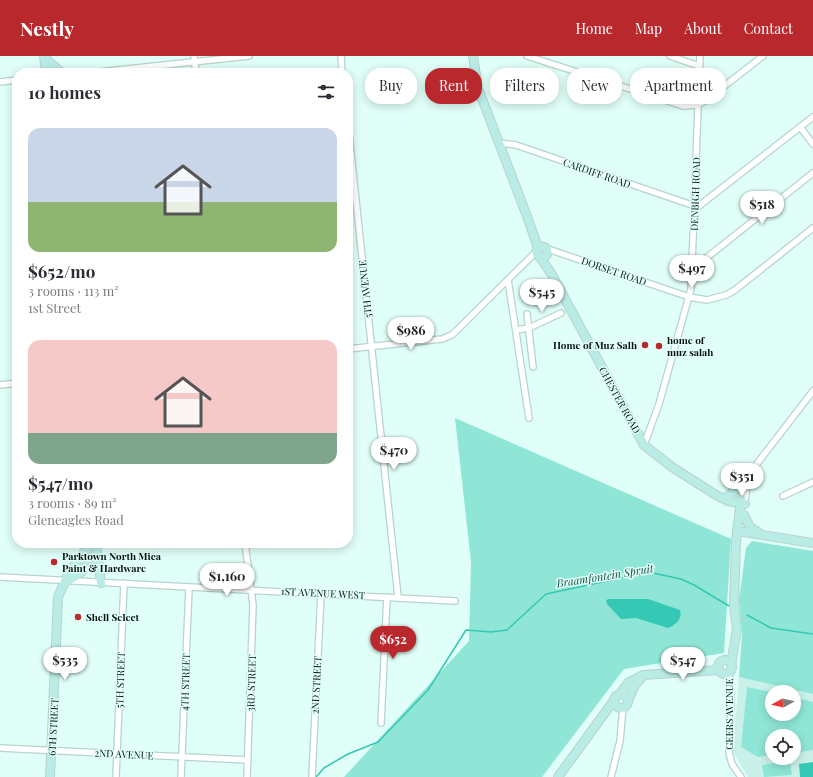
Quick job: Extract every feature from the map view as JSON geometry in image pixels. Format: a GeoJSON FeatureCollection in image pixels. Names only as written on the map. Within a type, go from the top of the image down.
{"type":"FeatureCollection","features":[{"type":"Feature","properties":{"kind":"street"},"geometry":{"type":"LineString","coordinates":[[126,68],[194,59],[249,56]]}},
{"type":"Feature","properties":{"kind":"street"},"geometry":{"type":"LineString","coordinates":[[341,56],[342,68]]}},
{"type":"Feature","properties":{"kind":"street","name":"CHESTER ROAD"},"geometry":{"type":"LineString","coordinates":[[472,56],[478,88],[541,252],[552,276],[644,445],[668,463],[719,496],[743,502]]}},
{"type":"Feature","properties":{"kind":"street"},"geometry":{"type":"LineString","coordinates":[[527,56],[664,102],[683,106],[697,105],[713,96],[763,56]]}},
{"type":"Feature","properties":{"kind":"street"},"geometry":{"type":"LineString","coordinates":[[670,56],[699,66]]}},
{"type":"Feature","properties":{"kind":"street","name":"DENBIGH ROAD"},"geometry":{"type":"LineString","coordinates":[[644,445],[659,404],[690,298],[695,208],[697,105],[700,56]]}},
{"type":"Feature","properties":{"kind":"street"},"geometry":{"type":"LineString","coordinates":[[44,57],[45,68]]}},
{"type":"Feature","properties":{"kind":"street"},"geometry":{"type":"LineString","coordinates":[[44,57],[56,68]]}},
{"type":"Feature","properties":{"kind":"street"},"geometry":{"type":"LineString","coordinates":[[0,82],[12,81]]}},
{"type":"Feature","properties":{"kind":"street"},"geometry":{"type":"LineString","coordinates":[[695,208],[813,117]]}},
{"type":"Feature","properties":{"kind":"street"},"geometry":{"type":"LineString","coordinates":[[800,127],[813,144]]}},
{"type":"Feature","properties":{"kind":"street","name":"CARDIFF ROAD"},"geometry":{"type":"LineString","coordinates":[[499,144],[516,145],[695,208]]}},
{"type":"Feature","properties":{"kind":"street","name":"5TH AVENUE"},"geometry":{"type":"LineString","coordinates":[[353,171],[398,597]]}},
{"type":"Feature","properties":{"kind":"street"},"geometry":{"type":"LineString","coordinates":[[692,267],[700,263],[813,173]]}},
{"type":"Feature","properties":{"kind":"street","name":"DORSET ROAD"},"geometry":{"type":"LineString","coordinates":[[541,252],[558,252],[690,298],[712,299],[731,293],[813,228]]}},
{"type":"Feature","properties":{"kind":"street"},"geometry":{"type":"LineString","coordinates":[[353,349],[447,338],[452,336],[527,261],[541,252]]}},
{"type":"Feature","properties":{"kind":"street"},"geometry":{"type":"LineString","coordinates":[[508,280],[529,418]]}},
{"type":"Feature","properties":{"kind":"street"},"geometry":{"type":"LineString","coordinates":[[516,330],[529,328],[562,313]]}},
{"type":"Feature","properties":{"kind":"street"},"geometry":{"type":"LineString","coordinates":[[527,314],[533,367]]}},
{"type":"Feature","properties":{"kind":"street"},"geometry":{"type":"LineString","coordinates":[[0,385],[12,384]]}},
{"type":"Feature","properties":{"kind":"street"},"geometry":{"type":"LineString","coordinates":[[761,535],[741,519],[729,499],[747,478],[813,391]]}},
{"type":"Feature","properties":{"kind":"street"},"geometry":{"type":"LineString","coordinates":[[558,777],[617,697],[634,678],[646,674],[662,672],[719,670],[724,674],[730,669],[737,628],[734,606],[736,569],[747,478]]}},
{"type":"Feature","properties":{"kind":"street"},"geometry":{"type":"LineString","coordinates":[[783,496],[813,482]]}},
{"type":"Feature","properties":{"kind":"street"},"geometry":{"type":"LineString","coordinates":[[740,531],[813,543]]}},
{"type":"Feature","properties":{"kind":"street","name":"6TH STREET"},"geometry":{"type":"LineString","coordinates":[[50,777],[58,597],[69,572],[87,548]]}},
{"type":"Feature","properties":{"kind":"street"},"geometry":{"type":"LineString","coordinates":[[97,548],[101,583]]}},
{"type":"Feature","properties":{"kind":"street","name":"3RD STREET"},"geometry":{"type":"LineString","coordinates":[[246,548],[253,605],[247,777]]}},
{"type":"Feature","properties":{"kind":"street"},"geometry":{"type":"LineString","coordinates":[[65,582],[77,577],[86,568],[97,552]]}},
{"type":"Feature","properties":{"kind":"street","name":"1ST AVENUE WEST"},"geometry":{"type":"LineString","coordinates":[[0,577],[65,582],[124,583],[321,594],[387,596],[455,601]]}},
{"type":"Feature","properties":{"kind":"street","name":"5TH STREET"},"geometry":{"type":"LineString","coordinates":[[116,777],[124,583]]}},
{"type":"Feature","properties":{"kind":"street","name":"4TH STREET"},"geometry":{"type":"LineString","coordinates":[[181,777],[189,587]]}},
{"type":"Feature","properties":{"kind":"street","name":"2ND STREET"},"geometry":{"type":"LineString","coordinates":[[312,777],[321,594]]}},
{"type":"Feature","properties":{"kind":"street"},"geometry":{"type":"LineString","coordinates":[[381,722],[387,596]]}},
{"type":"Feature","properties":{"kind":"street"},"geometry":{"type":"LineString","coordinates":[[719,670],[718,665],[733,651]]}},
{"type":"Feature","properties":{"kind":"street"},"geometry":{"type":"LineString","coordinates":[[723,661],[729,662],[730,669]]}},
{"type":"Feature","properties":{"kind":"street","name":"GEERS AVENUE"},"geometry":{"type":"LineString","coordinates":[[730,669],[731,700],[729,753],[732,764],[741,777]]}},
{"type":"Feature","properties":{"kind":"street"},"geometry":{"type":"LineString","coordinates":[[606,712],[623,705],[637,683],[646,674]]}},
{"type":"Feature","properties":{"kind":"street"},"geometry":{"type":"LineString","coordinates":[[611,777],[620,741],[625,695],[617,697]]}},
{"type":"Feature","properties":{"kind":"street"},"geometry":{"type":"LineString","coordinates":[[617,697],[615,704],[623,705]]}},
{"type":"Feature","properties":{"kind":"street","name":"2ND AVENUE"},"geometry":{"type":"LineString","coordinates":[[0,748],[248,760]]}},
{"type":"Feature","properties":{"kind":"shaded area"},"geometry":{"type":"Polygon","coordinates":[[[455,418],[731,539],[724,653],[624,669],[542,777],[344,777],[469,641],[471,562],[455,418]]]}},
{"type":"Feature","properties":{"kind":"shaded area"},"geometry":{"type":"Polygon","coordinates":[[[752,541],[813,551],[813,694],[801,691],[801,685],[774,685],[739,677],[742,633],[739,600],[746,548],[752,541]]]}},
{"type":"Feature","properties":{"kind":"shaded area"},"geometry":{"type":"Polygon","coordinates":[[[648,599],[680,610],[681,616],[674,625],[668,628],[636,618],[621,619],[607,604],[606,600],[648,599]]]}},
{"type":"Feature","properties":{"kind":"shaded area"},"geometry":{"type":"Polygon","coordinates":[[[739,677],[774,685],[765,685],[765,721],[801,721],[801,691],[813,694],[813,777],[748,777],[733,752],[739,677]]]}},
{"type":"Feature","properties":{"kind":"shaded area"},"geometry":{"type":"Polygon","coordinates":[[[747,687],[765,691],[765,721],[801,721],[801,699],[813,702],[813,750],[801,752],[801,729],[765,729],[765,756],[758,757],[741,747],[747,687]]]}},
{"type":"Feature","properties":{"kind":"shaded area"},"geometry":{"type":"Polygon","coordinates":[[[813,762],[813,777],[800,777],[799,765],[813,762]]]}},
{"type":"Feature","properties":{"kind":"shaded area"},"geometry":{"type":"Polygon","coordinates":[[[762,765],[791,765],[792,775],[764,777],[762,765]]]}},
{"type":"Feature","properties":{"kind":"waterway","name":"Braamfontein Spruit"},"geometry":{"type":"LineString","coordinates":[[316,777],[324,768],[348,754],[378,742],[428,690],[466,630],[491,632],[507,630],[546,594],[635,575],[653,573],[681,579],[729,606]]}},
{"type":"Feature","properties":{"kind":"waterway","name":"Braamfontein Spruit"},"geometry":{"type":"LineString","coordinates":[[747,615],[771,628],[813,634]]}},
{"type":"Feature","properties":{"kind":"place","name":"Home of Muz Salh"},"geometry":{"type":"Point","coordinates":[645,345]}},
{"type":"Feature","properties":{"kind":"place","name":"home of muz salah"},"geometry":{"type":"Point","coordinates":[659,346]}},
{"type":"Feature","properties":{"kind":"place","name":"Parktown North Mica Paint & Hardware"},"geometry":{"type":"Point","coordinates":[54,562]}},
{"type":"Feature","properties":{"kind":"place","name":"Shell Select"},"geometry":{"type":"Point","coordinates":[78,617]}}]}
